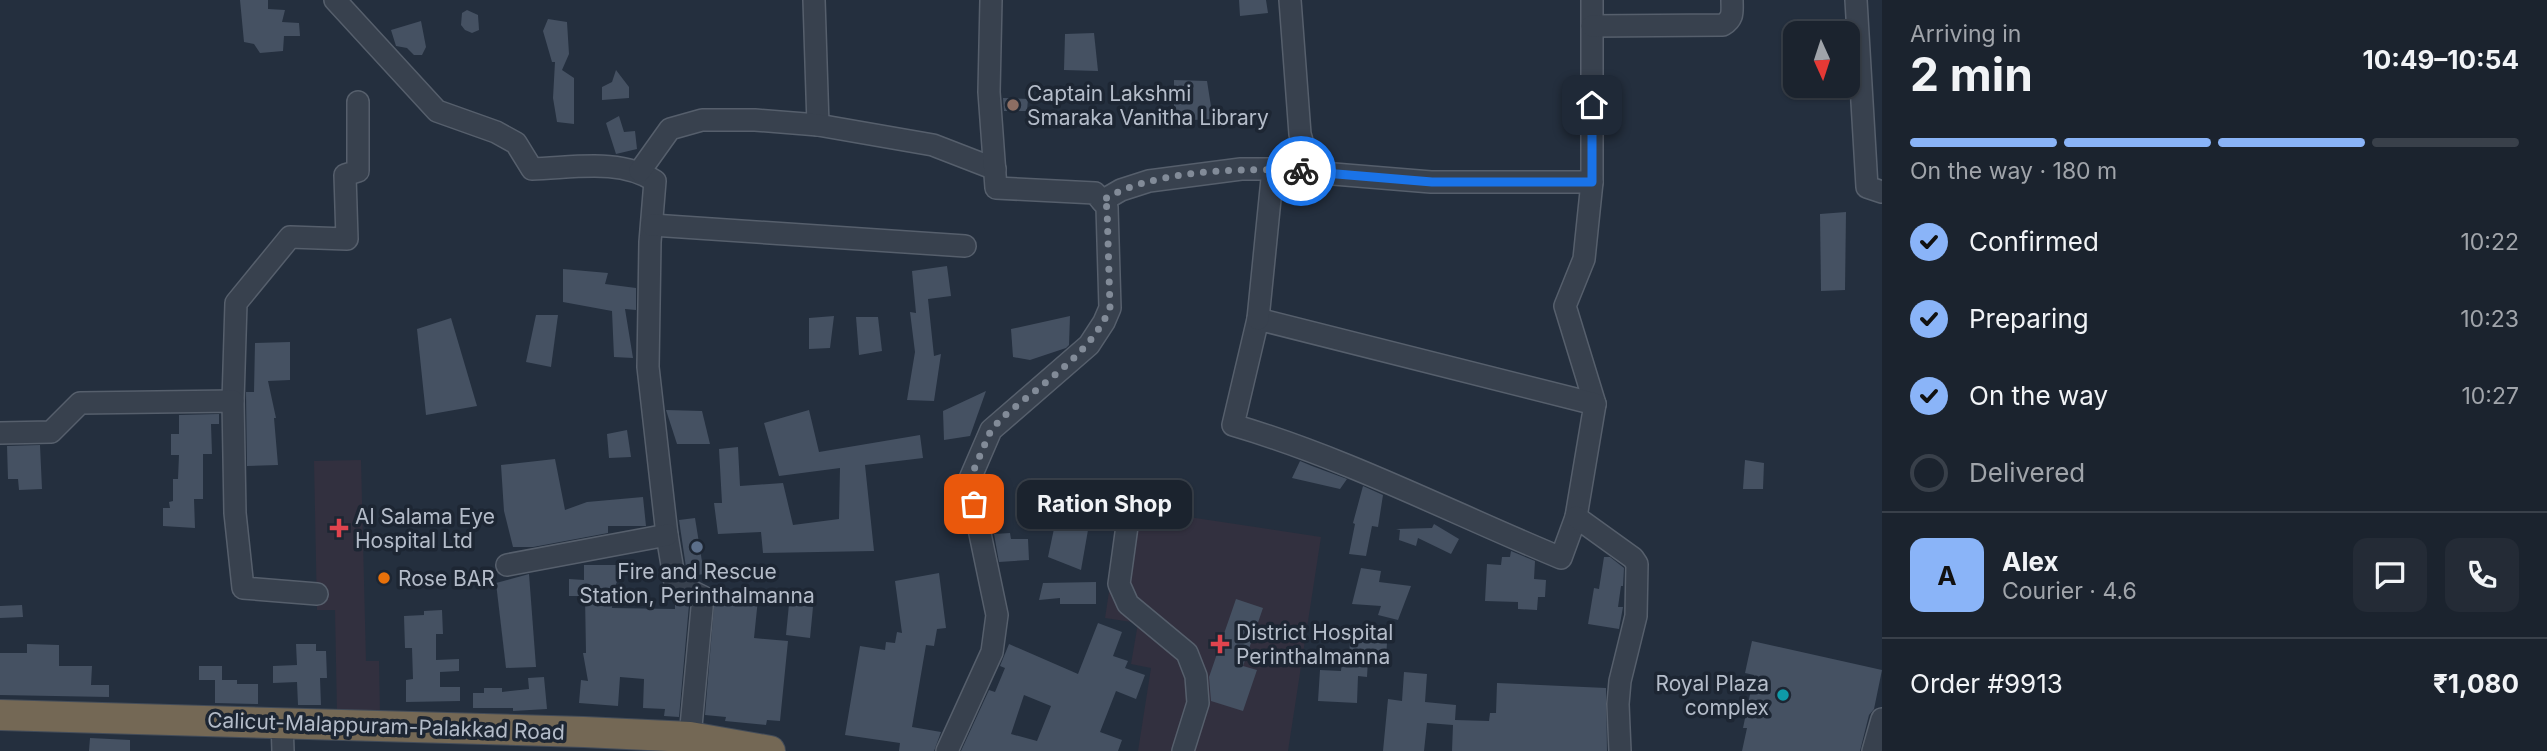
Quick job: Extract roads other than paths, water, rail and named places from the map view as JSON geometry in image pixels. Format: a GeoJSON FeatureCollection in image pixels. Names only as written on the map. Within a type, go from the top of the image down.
{"type":"FeatureCollection","features":[{"type":"Feature","properties":{"kind":"highway","name":"Calicut-Malappuram-Palakkad Road"},"geometry":{"type":"LineString","coordinates":[[0,715],[282,737],[584,732],[690,737],[739,748],[770,751]]}},
{"type":"Feature","properties":{"kind":"street"},"geometry":{"type":"LineString","coordinates":[[335,0],[437,111],[496,132],[516,143],[532,169],[620,166],[640,171],[656,181],[652,225],[648,368],[675,583],[703,597],[690,737]]}},
{"type":"Feature","properties":{"kind":"street"},"geometry":{"type":"LineString","coordinates":[[814,0],[818,125]]}},
{"type":"Feature","properties":{"kind":"street"},"geometry":{"type":"LineString","coordinates":[[947,751],[992,652],[997,615],[969,481],[991,430],[1089,345],[1104,322],[1111,297],[1107,207],[1095,193],[996,188],[989,92],[991,0]]}},
{"type":"Feature","properties":{"kind":"street"},"geometry":{"type":"LineString","coordinates":[[1290,0],[1300,134],[1311,172]]}},
{"type":"Feature","properties":{"kind":"street"},"geometry":{"type":"LineString","coordinates":[[1273,169],[1258,319],[1233,425],[1268,435],[1355,470],[1561,558],[1576,517],[1595,404],[1565,306],[1584,259],[1592,182],[1592,0]]}},
{"type":"Feature","properties":{"kind":"street"},"geometry":{"type":"LineString","coordinates":[[1592,26],[1723,25],[1730,21],[1732,0]]}},
{"type":"Feature","properties":{"kind":"street"},"geometry":{"type":"LineString","coordinates":[[1856,0],[1867,187],[1882,191]]}},
{"type":"Feature","properties":{"kind":"street"},"geometry":{"type":"LineString","coordinates":[[317,594],[243,589],[235,513],[233,401],[236,303],[290,237],[347,239],[345,175],[358,171],[358,102]]}},
{"type":"Feature","properties":{"kind":"street"},"geometry":{"type":"LineString","coordinates":[[640,171],[670,129],[702,120],[755,120],[818,125],[933,145],[995,169]]}},
{"type":"Feature","properties":{"kind":"street"},"geometry":{"type":"LineString","coordinates":[[1102,201],[1121,190],[1149,181],[1241,169],[1273,169],[1432,182],[1592,182]]}},
{"type":"Feature","properties":{"kind":"street"},"geometry":{"type":"LineString","coordinates":[[652,225],[965,246]]}},
{"type":"Feature","properties":{"kind":"street"},"geometry":{"type":"LineString","coordinates":[[1258,319],[1595,404]]}},
{"type":"Feature","properties":{"kind":"street"},"geometry":{"type":"LineString","coordinates":[[0,433],[51,432],[80,403],[233,401]]}},
{"type":"Feature","properties":{"kind":"street"},"geometry":{"type":"LineString","coordinates":[[1576,517],[1633,558],[1637,564],[1636,616],[1620,681],[1620,751]]}},
{"type":"Feature","properties":{"kind":"street"},"geometry":{"type":"LineString","coordinates":[[1127,526],[1119,584],[1128,604],[1187,653],[1196,676],[1198,703],[1183,751]]}},
{"type":"Feature","properties":{"kind":"street"},"geometry":{"type":"LineString","coordinates":[[508,565],[667,535]]}},
{"type":"Feature","properties":{"kind":"street"},"geometry":{"type":"LineString","coordinates":[[1873,751],[1882,719]]}},
{"type":"Feature","properties":{"kind":"place","name":"Captain Lakshmi Smaraka Vanitha Library"},"geometry":{"type":"Point","coordinates":[1013,105]}},
{"type":"Feature","properties":{"kind":"place","name":"Ration Shop"},"geometry":{"type":"Point","coordinates":[974,504]}},
{"type":"Feature","properties":{"kind":"place","name":"Al Salama Eye Hospital Ltd"},"geometry":{"type":"Point","coordinates":[339,528]}},
{"type":"Feature","properties":{"kind":"place","name":"Fire and Rescue Station, Perinthalmanna"},"geometry":{"type":"Point","coordinates":[697,547]}},
{"type":"Feature","properties":{"kind":"place","name":"Rose BAR"},"geometry":{"type":"Point","coordinates":[384,578]}},
{"type":"Feature","properties":{"kind":"place","name":"District Hospital Perinthalmanna"},"geometry":{"type":"Point","coordinates":[1220,644]}},
{"type":"Feature","properties":{"kind":"place","name":"Royal Plaza complex"},"geometry":{"type":"Point","coordinates":[1783,695]}}]}
